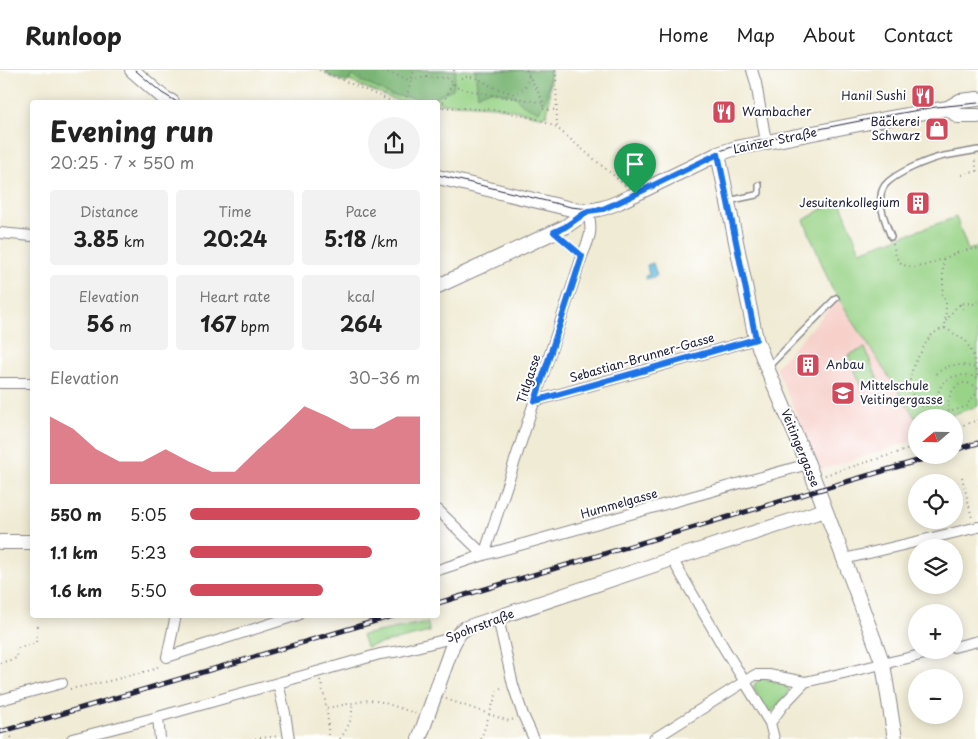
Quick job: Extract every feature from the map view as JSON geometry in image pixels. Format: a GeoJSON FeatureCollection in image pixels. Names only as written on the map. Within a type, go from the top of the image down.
{"type":"FeatureCollection","features":[{"type":"Feature","properties":{"kind":"street"},"geometry":{"type":"LineString","coordinates":[[132,70],[168,100]]}},
{"type":"Feature","properties":{"kind":"street"},"geometry":{"type":"LineString","coordinates":[[752,70],[766,142]]}},
{"type":"Feature","properties":{"kind":"street","name":"Lainzer Straße"},"geometry":{"type":"LineString","coordinates":[[440,177],[570,209],[588,211],[603,209],[718,154],[736,148],[948,108],[958,116],[977,107]]}},
{"type":"Feature","properties":{"kind":"street","name":"Veitingergasse"},"geometry":{"type":"LineString","coordinates":[[718,154],[756,339],[766,368],[808,464],[883,664],[895,739]]}},
{"type":"Feature","properties":{"kind":"street"},"geometry":{"type":"LineString","coordinates":[[440,285],[565,227],[588,211]]}},
{"type":"Feature","properties":{"kind":"street","name":"Titlgasse"},"geometry":{"type":"LineString","coordinates":[[484,555],[582,256],[590,237],[591,225],[588,211]]}},
{"type":"Feature","properties":{"kind":"street"},"geometry":{"type":"LineString","coordinates":[[0,233],[30,236]]}},
{"type":"Feature","properties":{"kind":"street","name":"Sebastian-Brunner-Gasse"},"geometry":{"type":"LineString","coordinates":[[535,401],[756,339]]}},
{"type":"Feature","properties":{"kind":"street"},"geometry":{"type":"LineString","coordinates":[[0,383],[30,383]]}},
{"type":"Feature","properties":{"kind":"street","name":"Hummelgasse"},"geometry":{"type":"LineString","coordinates":[[440,569],[484,555],[808,464]]}},
{"type":"Feature","properties":{"kind":"street","name":"Spohrstraße"},"geometry":{"type":"LineString","coordinates":[[72,739],[380,654],[456,637],[466,628],[825,510]]}},
{"type":"Feature","properties":{"kind":"street"},"geometry":{"type":"LineString","coordinates":[[440,512],[484,555]]}},
{"type":"Feature","properties":{"kind":"street"},"geometry":{"type":"LineString","coordinates":[[844,559],[976,527]]}},
{"type":"Feature","properties":{"kind":"street"},"geometry":{"type":"LineString","coordinates":[[0,542],[30,542]]}},
{"type":"Feature","properties":{"kind":"street"},"geometry":{"type":"LineString","coordinates":[[672,559],[770,724],[774,739]]}},
{"type":"Feature","properties":{"kind":"street"},"geometry":{"type":"LineString","coordinates":[[175,618],[167,658],[289,618]]}},
{"type":"Feature","properties":{"kind":"street"},"geometry":{"type":"LineString","coordinates":[[498,618],[513,684],[534,739]]}},
{"type":"Feature","properties":{"kind":"street"},"geometry":{"type":"LineString","coordinates":[[419,739],[449,651],[456,637]]}},
{"type":"Feature","properties":{"kind":"street"},"geometry":{"type":"LineString","coordinates":[[963,645],[978,641]]}},
{"type":"Feature","properties":{"kind":"street"},"geometry":{"type":"LineString","coordinates":[[654,739],[755,675],[763,674],[805,682],[908,658]]}},
{"type":"Feature","properties":{"kind":"street"},"geometry":{"type":"LineString","coordinates":[[770,724],[793,693],[805,682]]}},
{"type":"Feature","properties":{"kind":"street"},"geometry":{"type":"LineString","coordinates":[[0,700],[62,683]]}},
{"type":"Feature","properties":{"kind":"street"},"geometry":{"type":"LineString","coordinates":[[278,683],[288,737]]}},
{"type":"Feature","properties":{"kind":"street"},"geometry":{"type":"LineString","coordinates":[[158,716],[160,739]]}},
{"type":"Feature","properties":{"kind":"lane"},"geometry":{"type":"LineString","coordinates":[[891,237],[880,197],[884,186],[893,178],[920,164],[943,156],[976,150]]}},
{"type":"Feature","properties":{"kind":"lane"},"geometry":{"type":"LineString","coordinates":[[728,201],[756,195],[759,193],[759,185]]}},
{"type":"Feature","properties":{"kind":"lane"},"geometry":{"type":"LineString","coordinates":[[554,232],[582,256]]}},
{"type":"Feature","properties":{"kind":"lane"},"geometry":{"type":"LineString","coordinates":[[766,368],[836,298]]}},
{"type":"Feature","properties":{"kind":"path"},"geometry":{"type":"LineString","coordinates":[[319,70],[387,100]]}},
{"type":"Feature","properties":{"kind":"path"},"geometry":{"type":"LineString","coordinates":[[357,70],[360,75],[360,88]]}},
{"type":"Feature","properties":{"kind":"path"},"geometry":{"type":"LineString","coordinates":[[373,70],[387,72],[409,80],[426,77],[448,78],[458,88],[544,103]]}},
{"type":"Feature","properties":{"kind":"path"},"geometry":{"type":"LineString","coordinates":[[406,100],[414,70]]}},
{"type":"Feature","properties":{"kind":"path"},"geometry":{"type":"LineString","coordinates":[[526,70],[544,103],[542,109],[557,110]]}},
{"type":"Feature","properties":{"kind":"path"},"geometry":{"type":"LineString","coordinates":[[556,70],[557,128]]}},
{"type":"Feature","properties":{"kind":"path"},"geometry":{"type":"LineString","coordinates":[[461,78],[471,76],[478,78],[499,90],[514,94],[524,89],[528,84],[529,76]]}},
{"type":"Feature","properties":{"kind":"path"},"geometry":{"type":"LineString","coordinates":[[453,82],[441,107],[497,110],[538,119],[557,128],[635,194]]}},
{"type":"Feature","properties":{"kind":"path"},"geometry":{"type":"LineString","coordinates":[[962,175],[978,171],[976,150]]}},
{"type":"Feature","properties":{"kind":"path"},"geometry":{"type":"LineString","coordinates":[[891,237],[897,259],[901,264],[909,268],[927,265],[964,250],[978,249]]}},
{"type":"Feature","properties":{"kind":"path"},"geometry":{"type":"LineString","coordinates":[[943,259],[942,294],[946,302],[945,328]]}},
{"type":"Feature","properties":{"kind":"path"},"geometry":{"type":"LineString","coordinates":[[946,321],[960,304],[975,304],[978,301]]}},
{"type":"Feature","properties":{"kind":"path"},"geometry":{"type":"LineString","coordinates":[[960,304],[965,312]]}},
{"type":"Feature","properties":{"kind":"path"},"geometry":{"type":"LineString","coordinates":[[945,328],[966,341],[973,355],[978,377],[962,375],[950,379],[940,387],[937,398],[931,404],[921,406],[916,401],[910,388],[913,368],[930,336],[937,330],[945,328]]}},
{"type":"Feature","properties":{"kind":"path"},"geometry":{"type":"LineString","coordinates":[[936,374],[942,369],[958,364],[977,368]]}},
{"type":"Feature","properties":{"kind":"path"},"geometry":{"type":"LineString","coordinates":[[978,388],[966,382],[959,385],[951,393],[948,401],[949,412],[968,406],[968,403],[978,392]]}},
{"type":"Feature","properties":{"kind":"path"},"geometry":{"type":"LineString","coordinates":[[963,425],[978,420]]}},
{"type":"Feature","properties":{"kind":"path"},"geometry":{"type":"LineString","coordinates":[[813,478],[908,449]]}},
{"type":"Feature","properties":{"kind":"path"},"geometry":{"type":"LineString","coordinates":[[963,480],[976,527]]}},
{"type":"Feature","properties":{"kind":"path"},"geometry":{"type":"LineString","coordinates":[[0,663],[17,658],[14,649],[36,643],[38,622]]}},
{"type":"Feature","properties":{"kind":"path"},"geometry":{"type":"LineString","coordinates":[[62,683],[68,689],[74,689],[109,681],[155,669],[167,658]]}},
{"type":"Feature","properties":{"kind":"path"},"geometry":{"type":"LineString","coordinates":[[320,680],[329,720],[328,739]]}},
{"type":"Feature","properties":{"kind":"path"},"geometry":{"type":"LineString","coordinates":[[481,739],[498,689],[513,684]]}},
{"type":"Feature","properties":{"kind":"path"},"geometry":{"type":"LineString","coordinates":[[434,695],[509,721],[524,715]]}},
{"type":"Feature","properties":{"kind":"path"},"geometry":{"type":"LineString","coordinates":[[327,708],[369,700],[382,702],[426,717]]}},
{"type":"Feature","properties":{"kind":"path"},"geometry":{"type":"LineString","coordinates":[[340,739],[352,720],[352,703]]}},
{"type":"Feature","properties":{"kind":"path"},"geometry":{"type":"LineString","coordinates":[[250,739],[288,737]]}},
{"type":"Feature","properties":{"kind":"shaded area","name":"Mittelschule Veitingergasse"},"geometry":{"type":"Polygon","coordinates":[[[838,299],[910,409],[908,442],[820,470],[776,367],[838,299]]]}},
{"type":"Feature","properties":{"kind":"green space"},"geometry":{"type":"Polygon","coordinates":[[[323,70],[551,70],[547,115],[539,116],[494,106],[440,103],[440,100],[395,100],[323,70]]]}},
{"type":"Feature","properties":{"kind":"green space"},"geometry":{"type":"Polygon","coordinates":[[[327,70],[456,70],[453,89],[432,100],[390,95],[352,76],[347,83],[327,75],[327,70]]]}},
{"type":"Feature","properties":{"kind":"green space"},"geometry":{"type":"Polygon","coordinates":[[[475,70],[550,70],[547,95],[539,112],[522,104],[515,96],[490,90],[478,95],[475,70]]]}},
{"type":"Feature","properties":{"kind":"green space"},"geometry":{"type":"Polygon","coordinates":[[[839,199],[860,251],[956,217],[968,250],[978,247],[978,406],[963,411],[963,409],[910,409],[831,287],[804,220],[839,199]]]}},
{"type":"Feature","properties":{"kind":"green space"},"geometry":{"type":"Polygon","coordinates":[[[865,348],[878,380],[862,387],[848,355],[865,348]]]}},
{"type":"Feature","properties":{"kind":"green space"},"geometry":{"type":"Polygon","coordinates":[[[427,622],[430,632],[366,647],[362,635],[427,622]]]}},
{"type":"Feature","properties":{"kind":"green space"},"geometry":{"type":"Polygon","coordinates":[[[763,678],[787,685],[789,690],[772,712],[766,710],[754,689],[754,685],[758,680],[763,678]]]}},
{"type":"Feature","properties":{"kind":"water"},"geometry":{"type":"Polygon","coordinates":[[[653,263],[657,276],[646,279],[645,276],[649,275],[647,265],[653,263]]]}},
{"type":"Feature","properties":{"kind":"tram line"},"geometry":{"type":"LineString","coordinates":[[135,70],[162,93],[174,100]]}},
{"type":"Feature","properties":{"kind":"tram line"},"geometry":{"type":"LineString","coordinates":[[440,175],[571,207],[597,208],[714,153],[738,145],[936,107],[978,103]]}},
{"type":"Feature","properties":{"kind":"railway"},"geometry":{"type":"LineString","coordinates":[[963,447],[978,443]]}},
{"type":"Feature","properties":{"kind":"railway"},"geometry":{"type":"LineString","coordinates":[[440,602],[908,464]]}},
{"type":"Feature","properties":{"kind":"railway"},"geometry":{"type":"LineString","coordinates":[[0,732],[386,618]]}},
{"type":"Feature","properties":{"kind":"place","name":"Hanil Sushi"},"geometry":{"type":"Point","coordinates":[923,96]}},
{"type":"Feature","properties":{"kind":"place","name":"Wambacher"},"geometry":{"type":"Point","coordinates":[724,112]}},
{"type":"Feature","properties":{"kind":"place","name":"Bäckerei Schwarz"},"geometry":{"type":"Point","coordinates":[937,129]}},
{"type":"Feature","properties":{"kind":"place","name":"Jesuitenkollegium"},"geometry":{"type":"Point","coordinates":[918,203]}},
{"type":"Feature","properties":{"kind":"place","name":"Anbau"},"geometry":{"type":"Point","coordinates":[808,365]}},
{"type":"Feature","properties":{"kind":"place","name":"Mittelschule Veitingergasse"},"geometry":{"type":"Point","coordinates":[843,393]}},
{"type":"Feature","properties":{"kind":"route"},"geometry":{"type":"LineString","coordinates":[[718,154],[756,339],[535,401],[582,256],[554,232],[565,227],[588,211],[603,209],[635,194],[718,154]]}}]}
